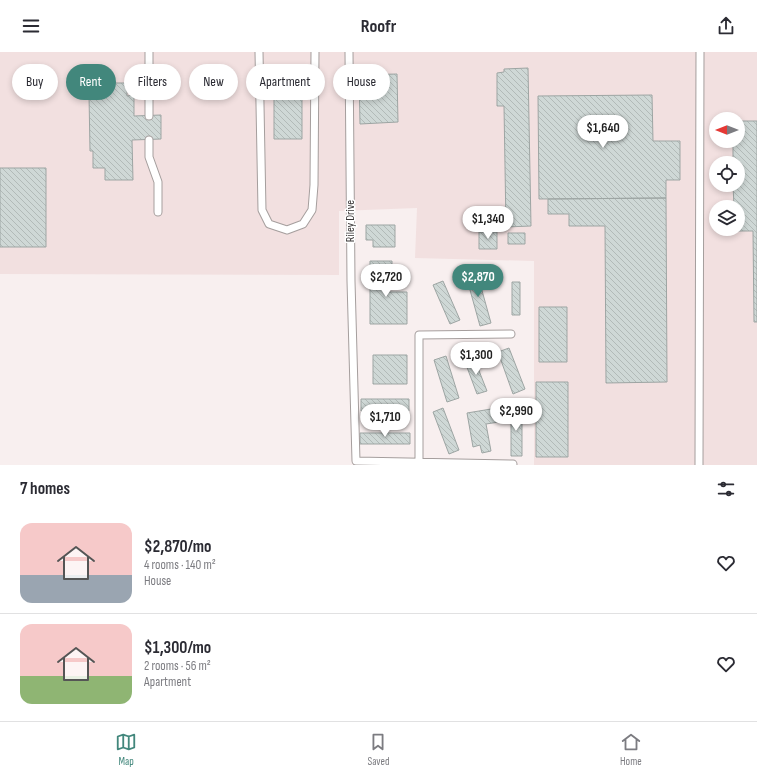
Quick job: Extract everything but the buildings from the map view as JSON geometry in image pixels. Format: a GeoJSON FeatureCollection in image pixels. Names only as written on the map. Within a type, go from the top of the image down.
{"type":"FeatureCollection","features":[{"type":"Feature","properties":{"kind":"lane"},"geometry":{"type":"LineString","coordinates":[[149,52],[149,116]]}},
{"type":"Feature","properties":{"kind":"lane"},"geometry":{"type":"LineString","coordinates":[[259,52],[262,210],[269,224],[287,230],[303,224],[312,210],[314,185],[315,52]]}},
{"type":"Feature","properties":{"kind":"lane","name":"Riley Drive"},"geometry":{"type":"LineString","coordinates":[[349,52],[350,282],[356,461],[419,462]]}},
{"type":"Feature","properties":{"kind":"lane"},"geometry":{"type":"LineString","coordinates":[[699,465],[700,52]]}},
{"type":"Feature","properties":{"kind":"lane"},"geometry":{"type":"LineString","coordinates":[[149,140],[149,157],[158,182],[158,212]]}},
{"type":"Feature","properties":{"kind":"lane"},"geometry":{"type":"LineString","coordinates":[[511,334],[419,335],[419,462],[513,464]]}},
{"type":"Feature","properties":{"kind":"shaded area"},"geometry":{"type":"Polygon","coordinates":[[[0,52],[757,52],[757,465],[534,465],[534,261],[415,258],[417,208],[339,211],[339,275],[0,274],[0,52]]]}}]}
